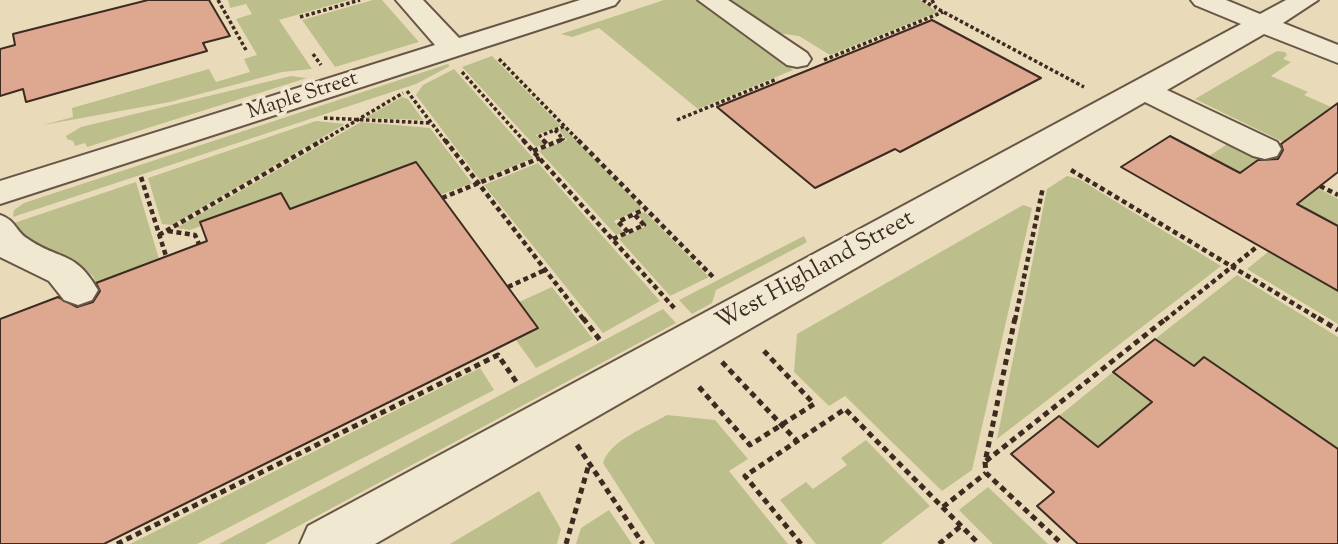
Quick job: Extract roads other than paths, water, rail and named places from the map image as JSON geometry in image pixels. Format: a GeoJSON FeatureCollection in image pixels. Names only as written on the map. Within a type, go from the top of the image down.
{"type":"FeatureCollection","features":[{"type":"Feature","properties":{"kind":"street"},"geometry":{"type":"LineString","coordinates":[[409,0],[455,57]]}},
{"type":"Feature","properties":{"kind":"street","name":"Maple Street"},"geometry":{"type":"LineString","coordinates":[[0,193],[455,57],[606,0]]}},
{"type":"Feature","properties":{"kind":"street"},"geometry":{"type":"LineString","coordinates":[[711,0],[797,59]]}},
{"type":"Feature","properties":{"kind":"street"},"geometry":{"type":"LineString","coordinates":[[1204,0],[1282,13],[1338,55]]}},
{"type":"Feature","properties":{"kind":"street"},"geometry":{"type":"LineString","coordinates":[[1239,0],[1282,13],[1338,39]]}},
{"type":"Feature","properties":{"kind":"street","name":"West Highland Street"},"geometry":{"type":"LineString","coordinates":[[326,544],[1282,13]]}},
{"type":"Feature","properties":{"kind":"street"},"geometry":{"type":"LineString","coordinates":[[1144,90],[1265,149]]}},
{"type":"Feature","properties":{"kind":"street"},"geometry":{"type":"LineString","coordinates":[[0,228],[8,245],[70,276],[78,290]]}}]}
